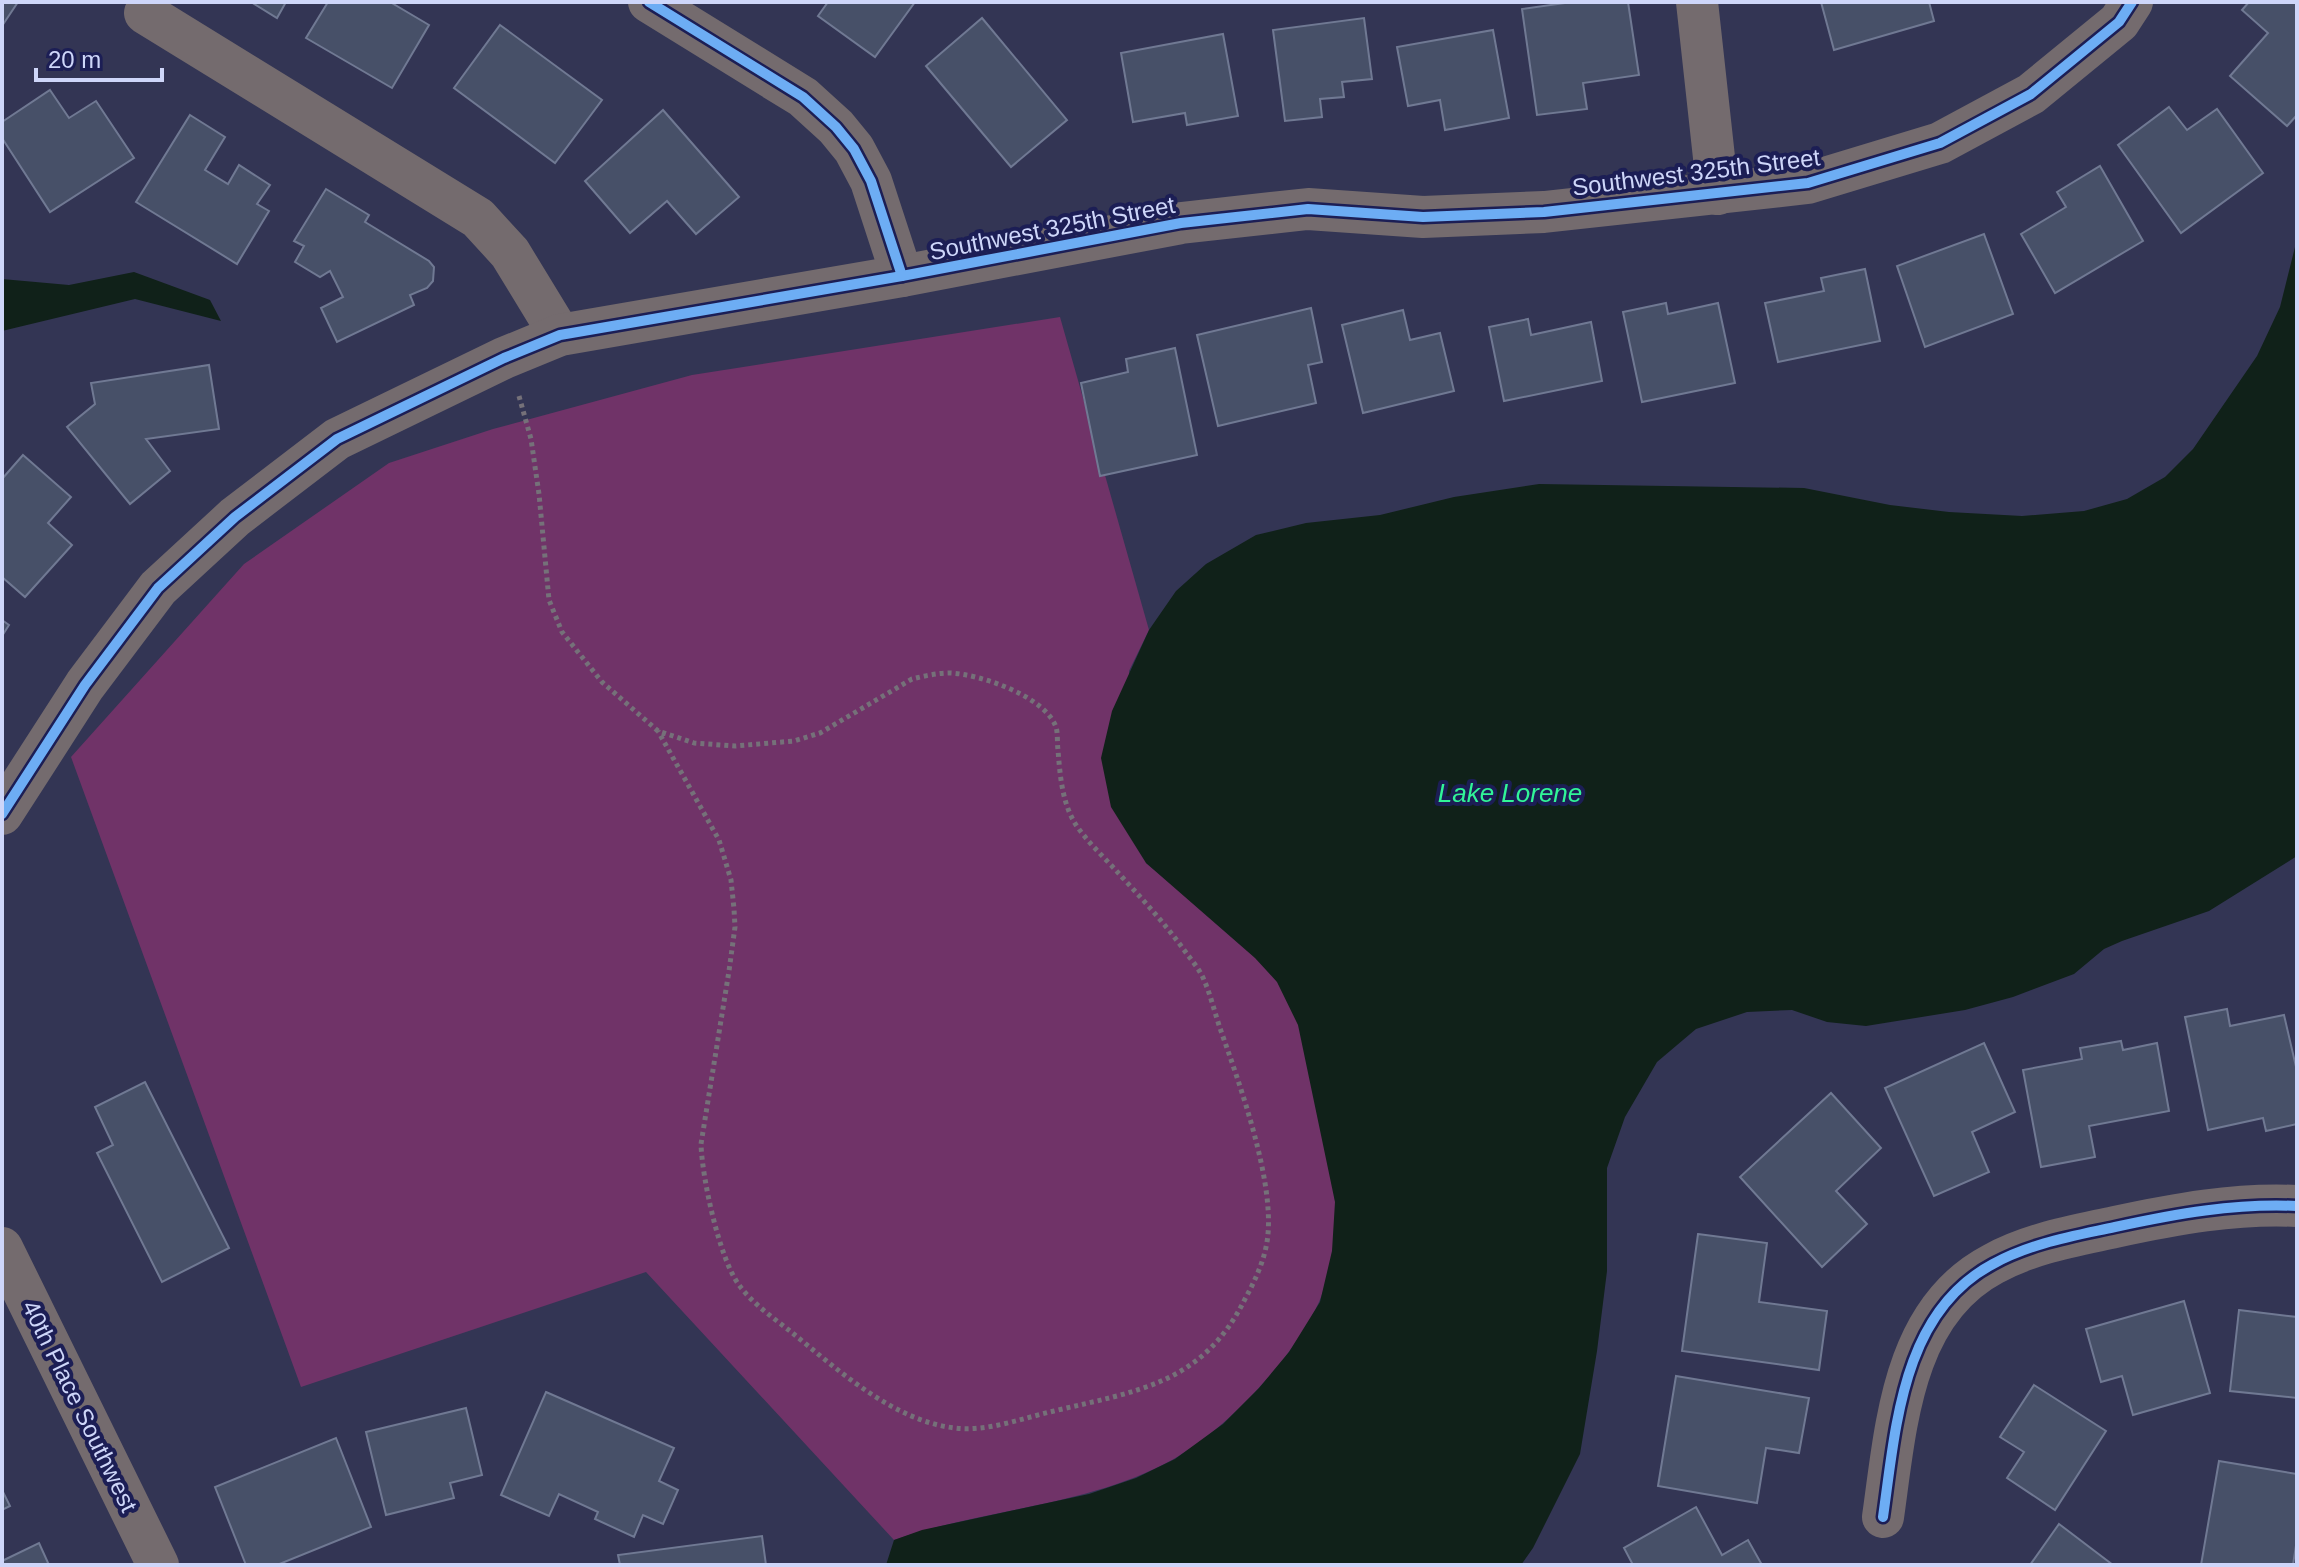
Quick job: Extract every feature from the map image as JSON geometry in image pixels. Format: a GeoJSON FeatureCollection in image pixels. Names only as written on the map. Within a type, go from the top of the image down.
{"type":"FeatureCollection","features":[{"type":"Feature","properties":{"kind":"street"},"geometry":{"type":"LineString","coordinates":[[649,2],[803,97],[836,127],[854,149],[871,181],[902,276]]}},
{"type":"Feature","properties":{"kind":"street"},"geometry":{"type":"LineString","coordinates":[[1697,2],[1718,194]]}},
{"type":"Feature","properties":{"kind":"street","name":"Southwest 325th Street"},"geometry":{"type":"LineString","coordinates":[[2,814],[85,685],[158,588],[235,517],[337,439],[504,358],[560,335],[902,276],[1181,223],[1308,209],[1423,217],[1544,212],[1808,183],[1940,143],[2031,94],[2126,12]]}},
{"type":"Feature","properties":{"kind":"street"},"geometry":{"type":"LineString","coordinates":[[145,13],[478,218],[510,253],[560,335]]}},
{"type":"Feature","properties":{"kind":"street"},"geometry":{"type":"LineString","coordinates":[[1883,1517],[1897,1420],[1913,1361],[1945,1302],[1973,1276],[2016,1253],[2081,1234],[2217,1208],[2297,1206]]}},
{"type":"Feature","properties":{"kind":"street","name":"40th Place Southwest"},"geometry":{"type":"LineString","coordinates":[[2,1248],[158,1565]]}},
{"type":"Feature","properties":{"kind":"path"},"geometry":{"type":"LineString","coordinates":[[504,358],[531,439],[549,600],[562,632],[602,682],[658,731],[719,840],[731,880],[735,927],[701,1144],[702,1163],[718,1233],[737,1283],[756,1304],[835,1367],[887,1403],[922,1420],[957,1429],[996,1425],[1142,1390],[1166,1381],[1200,1358],[1221,1339],[1240,1309],[1258,1274],[1268,1233],[1265,1193],[1254,1136],[1204,978],[1151,907],[1075,823],[1065,799],[1056,727],[1043,709],[1024,696],[983,677],[929,674],[912,679],[820,733],[794,741],[735,746],[694,743],[658,731]]}},
{"type":"Feature","properties":{"kind":"shaded area"},"geometry":{"type":"Polygon","coordinates":[[[1060,317],[1149,630],[1129,671],[1146,863],[1232,933],[1263,964],[1285,994],[1307,1057],[1332,1177],[1335,1225],[1323,1292],[1308,1324],[1293,1346],[1235,1412],[1172,1460],[1105,1488],[894,1540],[646,1272],[301,1387],[71,757],[244,564],[389,463],[493,429],[692,375],[1060,317]]]}},
{"type":"Feature","properties":{"kind":"water","name":"Lake Lorene"},"geometry":{"type":"Polygon","coordinates":[[[2297,239],[2297,856],[2209,911],[2122,941],[2104,949],[2074,974],[2013,997],[1965,1010],[1866,1026],[1827,1022],[1792,1010],[1747,1012],[1696,1029],[1657,1062],[1625,1117],[1607,1168],[1607,1271],[1580,1454],[1533,1548],[1521,1565],[886,1565],[894,1540],[922,1530],[1089,1494],[1136,1478],[1175,1459],[1223,1424],[1259,1388],[1289,1352],[1320,1302],[1332,1251],[1335,1202],[1298,1025],[1277,982],[1255,958],[1146,863],[1111,807],[1101,758],[1112,711],[1149,630],[1176,591],[1206,564],[1256,535],[1306,523],[1380,515],[1454,497],[1539,484],[1804,488],[1890,505],[2022,516],[2084,511],[2127,499],[2165,477],[2193,449],[2257,356],[2280,307],[2297,239]]]}},
{"type":"Feature","properties":{"kind":"water"},"geometry":{"type":"Polygon","coordinates":[[[134,272],[210,300],[221,321],[135,299],[2,331],[2,279],[69,285],[134,272]]]}},
{"type":"Feature","properties":{"kind":"building"},"geometry":{"type":"Polygon","coordinates":[[[2,2],[18,2],[2,26],[2,2]]]}},
{"type":"Feature","properties":{"kind":"building"},"geometry":{"type":"Polygon","coordinates":[[[251,2],[286,2],[277,18],[251,2]]]}},
{"type":"Feature","properties":{"kind":"building"},"geometry":{"type":"Polygon","coordinates":[[[328,2],[390,2],[429,25],[392,88],[306,38],[328,2]]]}},
{"type":"Feature","properties":{"kind":"building"},"geometry":{"type":"Polygon","coordinates":[[[828,2],[915,2],[875,57],[818,16],[828,2]]]}},
{"type":"Feature","properties":{"kind":"building"},"geometry":{"type":"Polygon","coordinates":[[[1572,2],[1628,2],[1639,75],[1583,83],[1587,109],[1537,115],[1522,9],[1572,2]]]}},
{"type":"Feature","properties":{"kind":"building"},"geometry":{"type":"Polygon","coordinates":[[[1821,2],[1929,2],[1934,21],[1834,50],[1821,2]]]}},
{"type":"Feature","properties":{"kind":"building"},"geometry":{"type":"Polygon","coordinates":[[[2249,2],[2297,2],[2297,115],[2287,126],[2230,76],[2268,33],[2242,10],[2249,2]]]}},
{"type":"Feature","properties":{"kind":"building"},"geometry":{"type":"Polygon","coordinates":[[[982,18],[1067,120],[1011,167],[926,66],[982,18]]]}},
{"type":"Feature","properties":{"kind":"building"},"geometry":{"type":"Polygon","coordinates":[[[1364,18],[1372,79],[1342,82],[1344,97],[1320,99],[1322,117],[1285,121],[1273,30],[1364,18]]]}},
{"type":"Feature","properties":{"kind":"building"},"geometry":{"type":"Polygon","coordinates":[[[500,25],[602,100],[555,163],[454,88],[500,25]]]}},
{"type":"Feature","properties":{"kind":"building"},"geometry":{"type":"Polygon","coordinates":[[[1493,30],[1509,118],[1445,130],[1440,100],[1408,106],[1397,47],[1493,30]]]}},
{"type":"Feature","properties":{"kind":"building"},"geometry":{"type":"Polygon","coordinates":[[[1223,34],[1238,116],[1187,125],[1185,113],[1133,122],[1121,53],[1223,34]]]}},
{"type":"Feature","properties":{"kind":"building"},"geometry":{"type":"Polygon","coordinates":[[[50,90],[69,118],[96,101],[134,158],[50,212],[2,138],[2,122],[50,90]]]}},
{"type":"Feature","properties":{"kind":"building"},"geometry":{"type":"Polygon","coordinates":[[[2169,107],[2187,130],[2217,109],[2263,173],[2181,233],[2118,145],[2169,107]]]}},
{"type":"Feature","properties":{"kind":"building"},"geometry":{"type":"Polygon","coordinates":[[[663,110],[739,197],[696,234],[667,201],[630,233],[585,181],[663,110]]]}},
{"type":"Feature","properties":{"kind":"building"},"geometry":{"type":"Polygon","coordinates":[[[190,115],[225,137],[205,170],[228,184],[239,165],[270,185],[257,204],[269,211],[237,264],[136,202],[190,115]]]}},
{"type":"Feature","properties":{"kind":"building"},"geometry":{"type":"Polygon","coordinates":[[[2100,166],[2143,241],[2055,293],[2021,234],[2066,207],[2057,192],[2100,166]]]}},
{"type":"Feature","properties":{"kind":"building"},"geometry":{"type":"Polygon","coordinates":[[[326,189],[369,215],[365,222],[434,267],[433,281],[427,288],[410,295],[414,305],[337,342],[321,308],[343,297],[330,271],[320,277],[295,262],[304,246],[294,241],[326,189]]]}},
{"type":"Feature","properties":{"kind":"building"},"geometry":{"type":"Polygon","coordinates":[[[1984,234],[2013,314],[1925,347],[1897,266],[1984,234]]]}},
{"type":"Feature","properties":{"kind":"building"},"geometry":{"type":"Polygon","coordinates":[[[1865,269],[1880,341],[1778,362],[1765,303],[1824,291],[1821,278],[1865,269]]]}},
{"type":"Feature","properties":{"kind":"building"},"geometry":{"type":"Polygon","coordinates":[[[1666,303],[1668,314],[1718,303],[1735,383],[1642,402],[1623,312],[1666,303]]]}},
{"type":"Feature","properties":{"kind":"building"},"geometry":{"type":"Polygon","coordinates":[[[1311,308],[1322,362],[1308,365],[1316,403],[1218,426],[1197,335],[1311,308]]]}},
{"type":"Feature","properties":{"kind":"building"},"geometry":{"type":"Polygon","coordinates":[[[1403,310],[1410,340],[1440,333],[1454,391],[1363,413],[1342,325],[1403,310]]]}},
{"type":"Feature","properties":{"kind":"building"},"geometry":{"type":"Polygon","coordinates":[[[1528,319],[1531,335],[1591,322],[1602,381],[1504,401],[1489,327],[1528,319]]]}},
{"type":"Feature","properties":{"kind":"building"},"geometry":{"type":"Polygon","coordinates":[[[1175,348],[1197,455],[1100,476],[1081,383],[1128,372],[1126,359],[1175,348]]]}},
{"type":"Feature","properties":{"kind":"building"},"geometry":{"type":"Polygon","coordinates":[[[209,365],[219,429],[146,439],[170,471],[130,504],[67,427],[95,404],[91,383],[209,365]]]}},
{"type":"Feature","properties":{"kind":"building"},"geometry":{"type":"Polygon","coordinates":[[[23,455],[71,497],[48,523],[72,545],[25,597],[2,577],[2,479],[23,455]]]}},
{"type":"Feature","properties":{"kind":"building"},"geometry":{"type":"Polygon","coordinates":[[[2,620],[9,625],[2,636],[2,620]]]}},
{"type":"Feature","properties":{"kind":"building"},"geometry":{"type":"Polygon","coordinates":[[[2227,1009],[2230,1026],[2284,1015],[2297,1071],[2297,1124],[2266,1131],[2263,1118],[2208,1130],[2185,1017],[2227,1009]]]}},
{"type":"Feature","properties":{"kind":"building"},"geometry":{"type":"Polygon","coordinates":[[[2121,1041],[2123,1050],[2157,1043],[2169,1111],[2089,1126],[2095,1157],[2041,1167],[2023,1070],[2082,1059],[2080,1048],[2121,1041]]]}},
{"type":"Feature","properties":{"kind":"building"},"geometry":{"type":"Polygon","coordinates":[[[1984,1043],[2015,1112],[1972,1132],[1989,1172],[1934,1196],[1885,1088],[1984,1043]]]}},
{"type":"Feature","properties":{"kind":"building"},"geometry":{"type":"Polygon","coordinates":[[[145,1082],[229,1248],[162,1282],[97,1153],[113,1145],[95,1107],[145,1082]]]}},
{"type":"Feature","properties":{"kind":"building"},"geometry":{"type":"Polygon","coordinates":[[[1831,1093],[1881,1148],[1836,1191],[1867,1224],[1822,1267],[1740,1177],[1831,1093]]]}},
{"type":"Feature","properties":{"kind":"building"},"geometry":{"type":"Polygon","coordinates":[[[1698,1234],[1767,1243],[1759,1302],[1827,1311],[1819,1370],[1682,1351],[1698,1234]]]}},
{"type":"Feature","properties":{"kind":"building"},"geometry":{"type":"Polygon","coordinates":[[[2184,1301],[2210,1393],[2133,1415],[2122,1376],[2101,1382],[2086,1329],[2184,1301]]]}},
{"type":"Feature","properties":{"kind":"building"},"geometry":{"type":"Polygon","coordinates":[[[2239,1310],[2297,1317],[2297,1398],[2230,1391],[2239,1310]]]}},
{"type":"Feature","properties":{"kind":"building"},"geometry":{"type":"Polygon","coordinates":[[[1676,1376],[1809,1398],[1799,1453],[1766,1448],[1757,1503],[1658,1486],[1676,1376]]]}},
{"type":"Feature","properties":{"kind":"building"},"geometry":{"type":"Polygon","coordinates":[[[2034,1385],[2106,1431],[2055,1510],[2007,1478],[2024,1452],[2000,1437],[2034,1385]]]}},
{"type":"Feature","properties":{"kind":"building"},"geometry":{"type":"Polygon","coordinates":[[[546,1392],[674,1448],[659,1481],[678,1490],[663,1524],[643,1515],[634,1537],[595,1519],[598,1512],[559,1494],[549,1516],[501,1495],[546,1392]]]}},
{"type":"Feature","properties":{"kind":"building"},"geometry":{"type":"Polygon","coordinates":[[[466,1408],[482,1475],[450,1483],[454,1498],[386,1515],[366,1432],[466,1408]]]}},
{"type":"Feature","properties":{"kind":"building"},"geometry":{"type":"Polygon","coordinates":[[[336,1438],[371,1527],[277,1565],[246,1565],[215,1487],[336,1438]]]}},
{"type":"Feature","properties":{"kind":"building"},"geometry":{"type":"Polygon","coordinates":[[[2219,1461],[2297,1474],[2297,1539],[2293,1565],[2201,1565],[2219,1461]]]}},
{"type":"Feature","properties":{"kind":"building"},"geometry":{"type":"Polygon","coordinates":[[[2,1490],[10,1506],[2,1510],[2,1490]]]}},
{"type":"Feature","properties":{"kind":"building"},"geometry":{"type":"Polygon","coordinates":[[[1696,1507],[1722,1555],[1748,1540],[1762,1565],[1633,1565],[1624,1548],[1696,1507]]]}},
{"type":"Feature","properties":{"kind":"building"},"geometry":{"type":"Polygon","coordinates":[[[2059,1524],[2113,1565],[2030,1565],[2059,1524]]]}},
{"type":"Feature","properties":{"kind":"building"},"geometry":{"type":"Polygon","coordinates":[[[762,1536],[766,1565],[620,1565],[618,1555],[762,1536]]]}},
{"type":"Feature","properties":{"kind":"building"},"geometry":{"type":"Polygon","coordinates":[[[39,1543],[49,1565],[2,1565],[2,1561],[39,1543]]]}},
{"type":"Feature","properties":{"kind":"cycle path"},"geometry":{"type":"LineString","coordinates":[[649,2],[803,97],[836,127],[854,149],[871,181],[902,276]]}},
{"type":"Feature","properties":{"kind":"cycle path"},"geometry":{"type":"LineString","coordinates":[[2,814],[85,685],[158,588],[235,517],[337,439],[504,358],[560,335],[902,276],[1181,223],[1308,209],[1423,217],[1544,212],[1808,183],[1940,143],[2031,94],[2119,22],[2132,2]]}},
{"type":"Feature","properties":{"kind":"cycle path"},"geometry":{"type":"LineString","coordinates":[[1883,1517],[1893,1446],[1909,1374],[1922,1341],[1939,1311],[1963,1285],[2007,1257],[2068,1237],[2205,1210],[2297,1206]]}}]}
